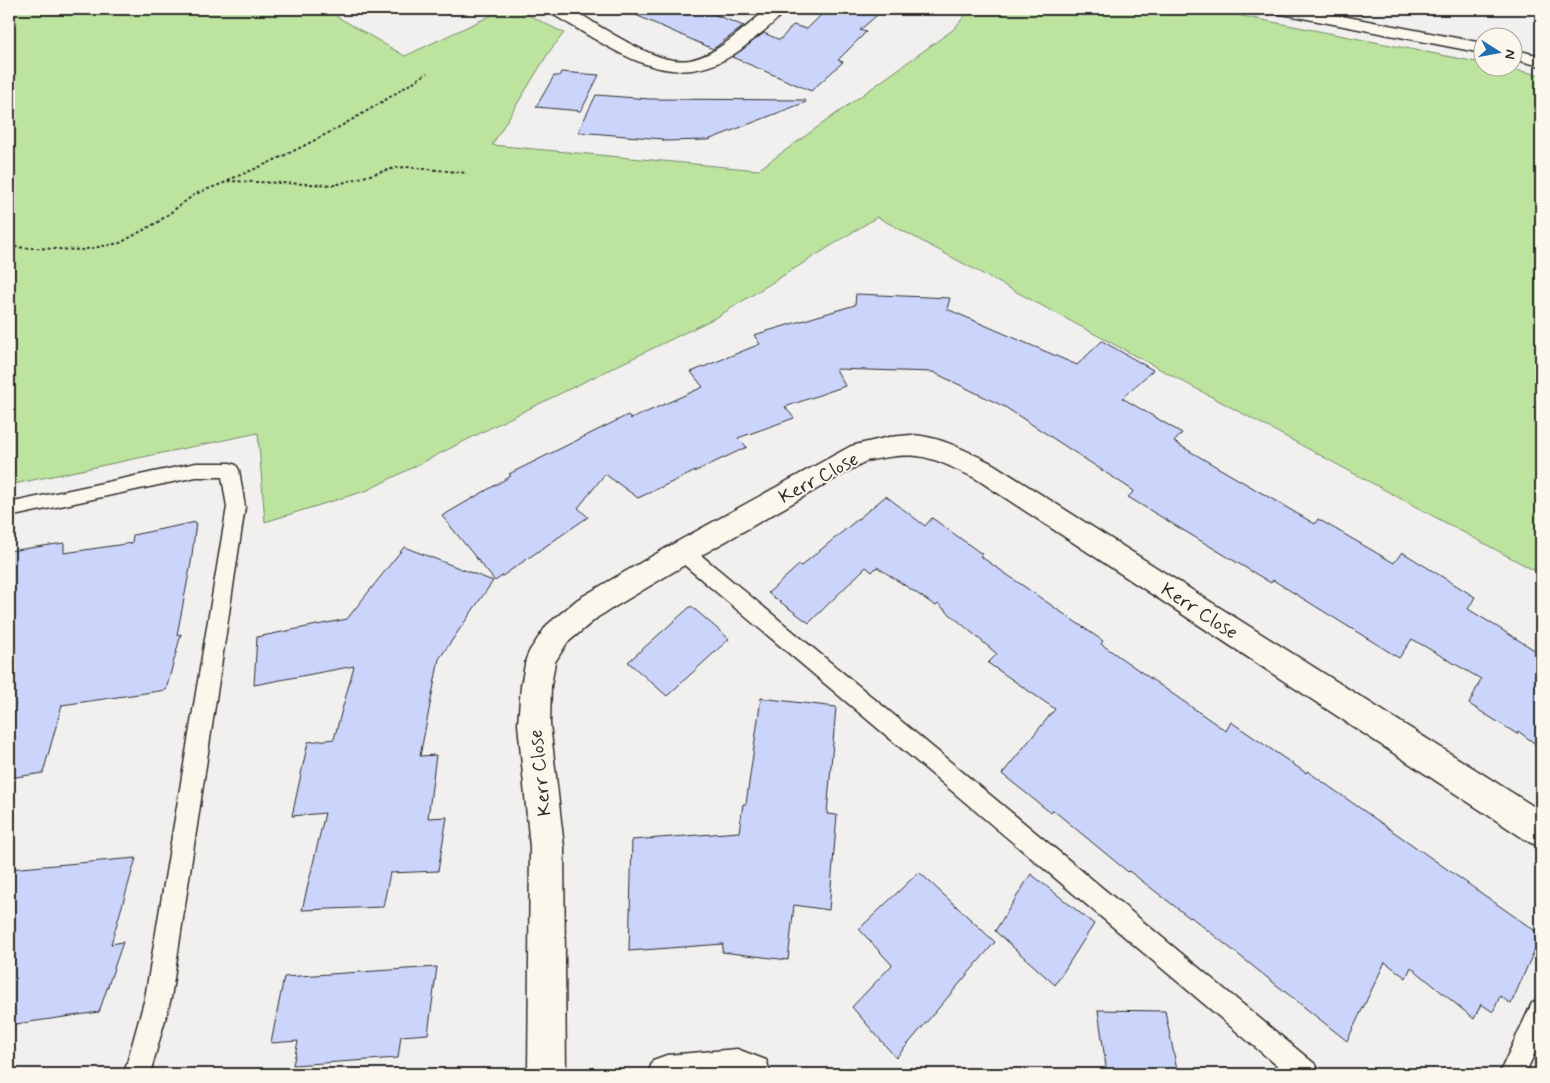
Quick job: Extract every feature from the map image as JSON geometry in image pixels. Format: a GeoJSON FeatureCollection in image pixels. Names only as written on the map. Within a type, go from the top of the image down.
{"type":"FeatureCollection","features":[{"type":"Feature","properties":{"kind":"street"},"geometry":{"type":"LineString","coordinates":[[556,9],[640,57],[669,67],[685,68],[712,60],[725,53],[776,9]]}},
{"type":"Feature","properties":{"kind":"street"},"geometry":{"type":"LineString","coordinates":[[1282,9],[1472,46]]}},
{"type":"Feature","properties":{"kind":"street"},"geometry":{"type":"LineString","coordinates":[[1522,56],[1541,61]]}},
{"type":"Feature","properties":{"kind":"street","name":"Kerr Close"},"geometry":{"type":"LineString","coordinates":[[547,1074],[547,848],[534,724],[536,686],[541,659],[557,634],[588,608],[683,552],[860,453],[891,446],[920,445],[953,456],[984,471],[1541,830]]}},
{"type":"Feature","properties":{"kind":"street"},"geometry":{"type":"LineString","coordinates":[[668,1074],[737,1068],[752,1074]]}},
{"type":"Feature","properties":{"kind":"lane"},"geometry":{"type":"LineString","coordinates":[[9,510],[196,470],[230,470],[236,507],[158,998],[137,1074]]}},
{"type":"Feature","properties":{"kind":"lane"},"geometry":{"type":"LineString","coordinates":[[683,552],[1308,1074]]}},
{"type":"Feature","properties":{"kind":"lane"},"geometry":{"type":"LineString","coordinates":[[1512,1074],[1541,1012]]}},
{"type":"Feature","properties":{"kind":"path"},"geometry":{"type":"LineString","coordinates":[[9,247],[81,250],[114,244],[158,222],[186,200],[221,182],[276,160],[379,106],[427,73]]}},
{"type":"Feature","properties":{"kind":"path"},"geometry":{"type":"LineString","coordinates":[[221,182],[267,181],[335,185],[384,170],[406,167],[467,173]]}},
{"type":"Feature","properties":{"kind":"green space"},"geometry":{"type":"Polygon","coordinates":[[[9,9],[324,9],[405,56],[505,9],[516,9],[564,33],[549,52],[492,145],[758,170],[954,29],[970,9],[1206,9],[1472,61],[1472,78],[1522,78],[1522,71],[1541,75],[1541,574],[877,217],[717,317],[368,490],[265,522],[258,433],[9,485],[9,9]]]}},
{"type":"Feature","properties":{"kind":"building"},"geometry":{"type":"Polygon","coordinates":[[[622,9],[700,9],[744,26],[713,49],[622,9]]]}},
{"type":"Feature","properties":{"kind":"building"},"geometry":{"type":"Polygon","coordinates":[[[827,9],[884,9],[860,30],[866,32],[838,60],[843,62],[811,91],[732,57],[764,33],[780,40],[793,25],[807,29],[827,9]]]}},
{"type":"Feature","properties":{"kind":"building"},"geometry":{"type":"Polygon","coordinates":[[[561,72],[599,75],[581,111],[536,107],[554,76],[559,76],[561,72]]]}},
{"type":"Feature","properties":{"kind":"building"},"geometry":{"type":"Polygon","coordinates":[[[596,95],[650,99],[805,100],[806,102],[708,140],[663,141],[663,139],[578,132],[596,95]]]}},
{"type":"Feature","properties":{"kind":"building"},"geometry":{"type":"Polygon","coordinates":[[[856,294],[950,298],[947,309],[1077,365],[1102,341],[1153,370],[1122,398],[1182,433],[1174,442],[1315,524],[1318,519],[1394,563],[1402,552],[1475,597],[1468,609],[1541,654],[1541,748],[1518,731],[1517,734],[1469,704],[1481,679],[1412,639],[1399,658],[1273,580],[1271,583],[1128,497],[1134,491],[1005,407],[933,372],[836,369],[845,386],[785,407],[794,418],[738,438],[747,447],[638,498],[605,474],[578,508],[588,517],[495,581],[442,516],[511,476],[509,474],[628,415],[631,419],[703,387],[691,372],[760,344],[754,335],[855,305],[856,294]]]}},
{"type":"Feature","properties":{"kind":"building"},"geometry":{"type":"Polygon","coordinates":[[[886,496],[925,526],[932,518],[982,554],[980,556],[1103,641],[1101,644],[1226,731],[1231,722],[1306,773],[1307,771],[1541,935],[1511,1004],[1500,996],[1493,1012],[1481,1004],[1474,1019],[1411,967],[1406,978],[1385,962],[1347,1041],[1191,917],[1128,872],[1053,810],[1051,813],[1002,774],[1055,709],[988,663],[997,654],[938,604],[936,606],[877,567],[872,572],[866,567],[809,623],[768,593],[799,565],[801,566],[886,496]]]}},
{"type":"Feature","properties":{"kind":"building"},"geometry":{"type":"Polygon","coordinates":[[[196,522],[191,563],[177,635],[181,634],[166,690],[62,705],[43,773],[9,778],[9,551],[64,543],[64,553],[132,543],[133,535],[196,522]]]}},
{"type":"Feature","properties":{"kind":"building"},"geometry":{"type":"Polygon","coordinates":[[[404,547],[493,581],[439,659],[420,756],[436,755],[428,818],[447,817],[438,871],[390,873],[383,907],[302,910],[325,813],[292,816],[308,742],[334,739],[354,666],[254,685],[257,637],[347,619],[404,547]]]}},
{"type":"Feature","properties":{"kind":"building"},"geometry":{"type":"Polygon","coordinates":[[[691,606],[729,639],[667,696],[628,662],[691,606]]]}},
{"type":"Feature","properties":{"kind":"building"},"geometry":{"type":"Polygon","coordinates":[[[761,698],[836,707],[827,814],[837,815],[829,910],[794,905],[788,960],[722,952],[723,944],[629,951],[632,840],[739,832],[743,804],[746,804],[761,698]]]}},
{"type":"Feature","properties":{"kind":"building"},"geometry":{"type":"Polygon","coordinates":[[[136,858],[111,944],[123,942],[99,1012],[9,1025],[9,869],[136,858]]]}},
{"type":"Feature","properties":{"kind":"building"},"geometry":{"type":"Polygon","coordinates":[[[919,872],[995,942],[896,1058],[852,1007],[892,965],[859,929],[919,872]]]}},
{"type":"Feature","properties":{"kind":"building"},"geometry":{"type":"Polygon","coordinates":[[[1031,874],[1094,924],[1055,985],[995,931],[1031,874]]]}},
{"type":"Feature","properties":{"kind":"building"},"geometry":{"type":"Polygon","coordinates":[[[437,967],[428,1034],[401,1036],[398,1058],[293,1065],[298,1041],[271,1043],[284,977],[437,967]]]}},
{"type":"Feature","properties":{"kind":"building"},"geometry":{"type":"Polygon","coordinates":[[[1098,1010],[1165,1011],[1178,1074],[1107,1074],[1098,1010]]]}}]}
